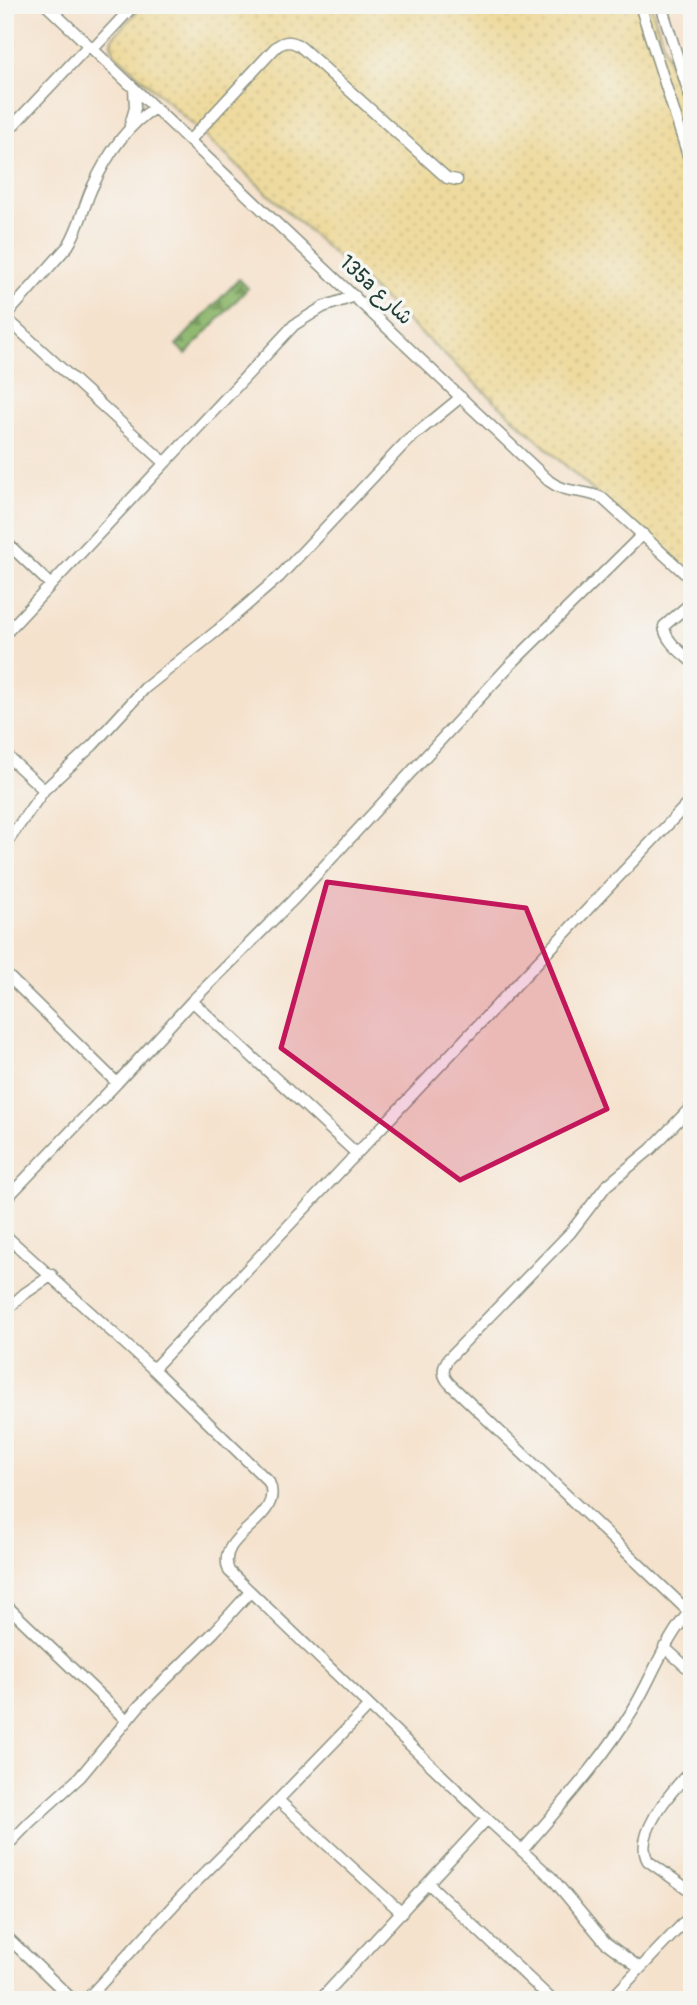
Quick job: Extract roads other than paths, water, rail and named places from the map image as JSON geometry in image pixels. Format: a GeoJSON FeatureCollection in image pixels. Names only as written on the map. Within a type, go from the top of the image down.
{"type":"FeatureCollection","features":[{"type":"Feature","properties":{"kind":"street","name":"135a شارع"},"geometry":{"type":"LineString","coordinates":[[46,5],[549,481],[566,491],[593,494],[602,498],[692,580]]}},
{"type":"Feature","properties":{"kind":"street"},"geometry":{"type":"LineString","coordinates":[[5,134],[134,5]]}},
{"type":"Feature","properties":{"kind":"street"},"geometry":{"type":"LineString","coordinates":[[640,5],[692,168]]}},
{"type":"Feature","properties":{"kind":"street"},"geometry":{"type":"LineString","coordinates":[[661,5],[692,103]]}},
{"type":"Feature","properties":{"kind":"street"},"geometry":{"type":"LineString","coordinates":[[190,140],[275,48],[285,42],[291,42],[302,48],[447,178],[457,180]]}},
{"type":"Feature","properties":{"kind":"street"},"geometry":{"type":"LineString","coordinates":[[134,88],[135,108],[129,128],[102,170],[76,233],[68,246],[5,317],[165,463]]}},
{"type":"Feature","properties":{"kind":"street"},"geometry":{"type":"LineString","coordinates":[[129,128],[155,108]]}},
{"type":"Feature","properties":{"kind":"street"},"geometry":{"type":"LineString","coordinates":[[5,634],[294,325],[323,307],[355,296]]}},
{"type":"Feature","properties":{"kind":"street"},"geometry":{"type":"LineString","coordinates":[[5,845],[44,790],[83,756],[145,688],[218,631],[279,577],[406,442],[461,397]]}},
{"type":"Feature","properties":{"kind":"street"},"geometry":{"type":"LineString","coordinates":[[5,1200],[192,1001],[293,900],[509,666],[643,534]]}},
{"type":"Feature","properties":{"kind":"street"},"geometry":{"type":"LineString","coordinates":[[5,541],[51,585]]}},
{"type":"Feature","properties":{"kind":"street"},"geometry":{"type":"LineString","coordinates":[[692,602],[664,626],[664,633],[692,662]]}},
{"type":"Feature","properties":{"kind":"street"},"geometry":{"type":"LineString","coordinates":[[5,754],[44,790]]}},
{"type":"Feature","properties":{"kind":"street"},"geometry":{"type":"LineString","coordinates":[[153,1369],[692,799]]}},
{"type":"Feature","properties":{"kind":"street"},"geometry":{"type":"LineString","coordinates":[[5,972],[117,1083]]}},
{"type":"Feature","properties":{"kind":"street"},"geometry":{"type":"LineString","coordinates":[[192,1001],[356,1153]]}},
{"type":"Feature","properties":{"kind":"street"},"geometry":{"type":"LineString","coordinates":[[522,1851],[617,1734],[646,1685],[664,1647],[690,1610],[450,1384],[443,1369],[448,1359],[570,1233],[606,1186],[651,1149],[692,1106]]}},
{"type":"Feature","properties":{"kind":"street"},"geometry":{"type":"LineString","coordinates":[[5,1235],[52,1275],[264,1476],[272,1489],[270,1504],[232,1546],[226,1558],[229,1571],[552,1878],[605,1942],[640,1968]]}},
{"type":"Feature","properties":{"kind":"street"},"geometry":{"type":"LineString","coordinates":[[5,1311],[52,1275]]}},
{"type":"Feature","properties":{"kind":"street"},"geometry":{"type":"LineString","coordinates":[[8,1840],[80,1777],[126,1720],[250,1592]]}},
{"type":"Feature","properties":{"kind":"street"},"geometry":{"type":"LineString","coordinates":[[5,1604],[126,1720]]}},
{"type":"Feature","properties":{"kind":"street"},"geometry":{"type":"LineString","coordinates":[[664,1647],[692,1672]]}},
{"type":"Feature","properties":{"kind":"street"},"geometry":{"type":"LineString","coordinates":[[86,2000],[184,1894],[369,1706]]}},
{"type":"Feature","properties":{"kind":"street"},"geometry":{"type":"LineString","coordinates":[[692,1769],[659,1810],[648,1836],[645,1853],[648,1861],[692,1892]]}},
{"type":"Feature","properties":{"kind":"street"},"geometry":{"type":"LineString","coordinates":[[278,1800],[402,1913]]}},
{"type":"Feature","properties":{"kind":"street"},"geometry":{"type":"LineString","coordinates":[[320,2000],[487,1819]]}},
{"type":"Feature","properties":{"kind":"street"},"geometry":{"type":"LineString","coordinates":[[429,1884],[552,2000]]}},
{"type":"Feature","properties":{"kind":"street"},"geometry":{"type":"LineString","coordinates":[[610,2000],[692,1914]]}},
{"type":"Feature","properties":{"kind":"street"},"geometry":{"type":"LineString","coordinates":[[5,1935],[73,2000]]}}]}
